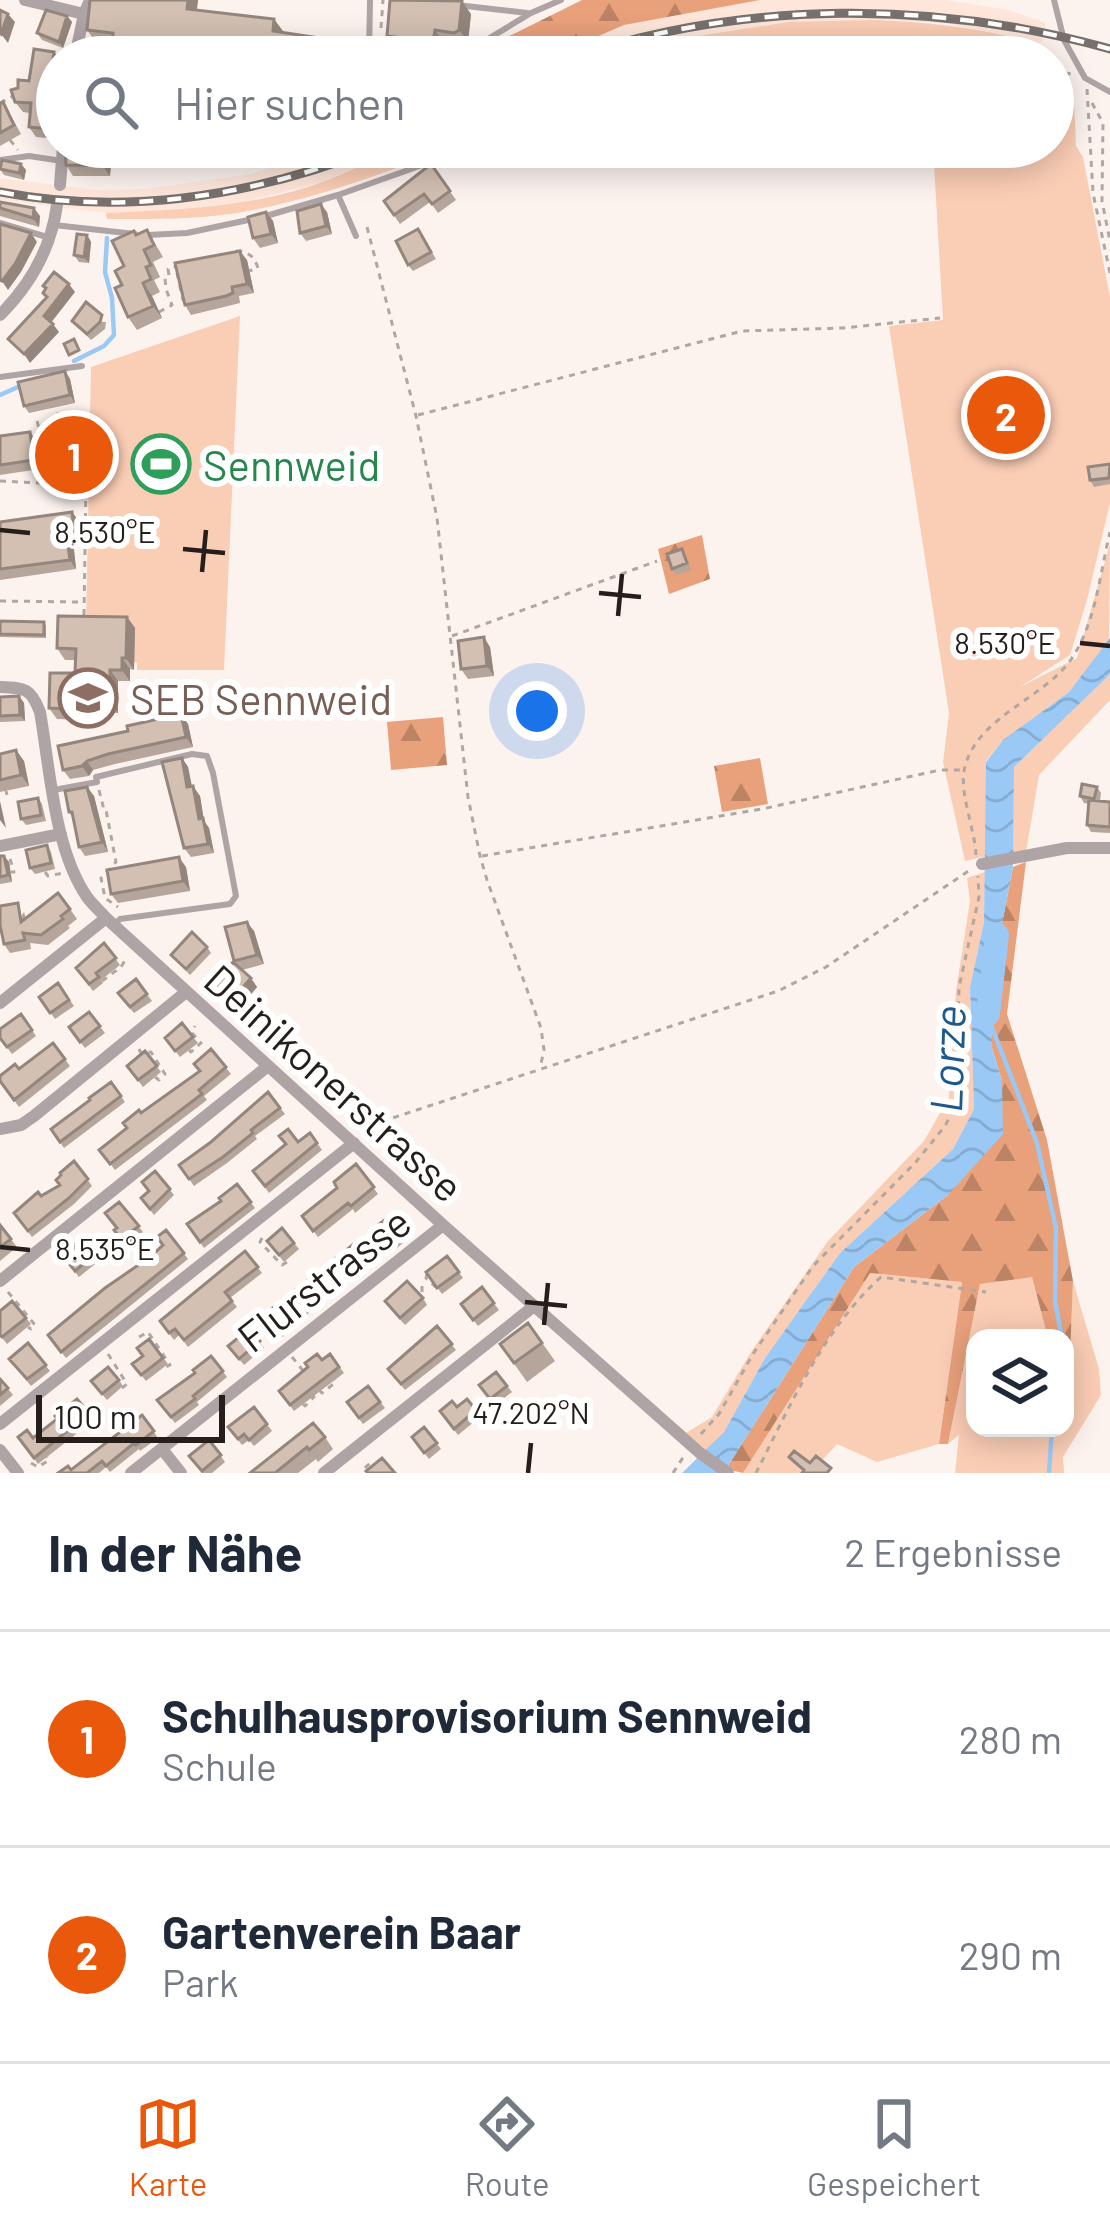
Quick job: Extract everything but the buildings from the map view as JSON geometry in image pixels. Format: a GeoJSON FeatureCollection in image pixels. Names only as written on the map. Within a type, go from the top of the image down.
{"type":"FeatureCollection","features":[{"type":"Feature","properties":{"kind":"street"},"geometry":{"type":"LineString","coordinates":[[25,0],[84,14]]}},
{"type":"Feature","properties":{"kind":"street"},"geometry":{"type":"LineString","coordinates":[[79,36],[90,0]]}},
{"type":"Feature","properties":{"kind":"street"},"geometry":{"type":"LineString","coordinates":[[60,185],[61,168]]}},
{"type":"Feature","properties":{"kind":"street"},"geometry":{"type":"LineString","coordinates":[[0,315],[26,286],[52,231],[57,205]]}},
{"type":"Feature","properties":{"kind":"street","name":"Deinikonerstrasse"},"geometry":{"type":"LineString","coordinates":[[0,688],[21,688],[33,695],[62,834],[86,896],[693,1450],[727,1472]]}},
{"type":"Feature","properties":{"kind":"street"},"geometry":{"type":"LineString","coordinates":[[3,845],[62,834]]}},
{"type":"Feature","properties":{"kind":"street"},"geometry":{"type":"LineString","coordinates":[[979,866],[1067,848],[1110,848]]}},
{"type":"Feature","properties":{"kind":"street"},"geometry":{"type":"LineString","coordinates":[[0,1003],[113,921]]}},
{"type":"Feature","properties":{"kind":"street"},"geometry":{"type":"LineString","coordinates":[[0,1129],[21,1125],[34,1116],[186,992]]}},
{"type":"Feature","properties":{"kind":"street"},"geometry":{"type":"LineString","coordinates":[[2,1283],[268,1066]]}},
{"type":"Feature","properties":{"kind":"street"},"geometry":{"type":"LineString","coordinates":[[0,1424],[350,1139]]}},
{"type":"Feature","properties":{"kind":"street","name":"Flurstrasse"},"geometry":{"type":"LineString","coordinates":[[131,1473],[443,1225]]}},
{"type":"Feature","properties":{"kind":"street"},"geometry":{"type":"LineString","coordinates":[[324,1473],[533,1306]]}},
{"type":"Feature","properties":{"kind":"street"},"geometry":{"type":"LineString","coordinates":[[162,1449],[181,1473]]}},
{"type":"Feature","properties":{"kind":"street"},"geometry":{"type":"LineString","coordinates":[[0,1450],[18,1473]]}},
{"type":"Feature","properties":{"kind":"lane"},"geometry":{"type":"LineString","coordinates":[[369,36],[370,0]]}},
{"type":"Feature","properties":{"kind":"lane"},"geometry":{"type":"LineString","coordinates":[[493,36],[561,0]]}},
{"type":"Feature","properties":{"kind":"lane"},"geometry":{"type":"LineString","coordinates":[[1054,0],[1063,36]]}},
{"type":"Feature","properties":{"kind":"lane"},"geometry":{"type":"LineString","coordinates":[[452,4],[531,13]]}},
{"type":"Feature","properties":{"kind":"lane"},"geometry":{"type":"LineString","coordinates":[[389,36],[390,19]]}},
{"type":"Feature","properties":{"kind":"lane"},"geometry":{"type":"LineString","coordinates":[[1074,58],[1085,78],[1107,90]]}},
{"type":"Feature","properties":{"kind":"lane"},"geometry":{"type":"LineString","coordinates":[[0,160],[36,156]]}},
{"type":"Feature","properties":{"kind":"lane"},"geometry":{"type":"LineString","coordinates":[[0,223],[52,231],[187,233],[338,195],[414,168]]}},
{"type":"Feature","properties":{"kind":"lane"},"geometry":{"type":"LineString","coordinates":[[338,195],[356,236]]}},
{"type":"Feature","properties":{"kind":"lane"},"geometry":{"type":"LineString","coordinates":[[0,376],[82,366]]}},
{"type":"Feature","properties":{"kind":"lane"},"geometry":{"type":"LineString","coordinates":[[53,790],[192,754],[207,757],[236,896],[230,904],[113,921]]}},
{"type":"Feature","properties":{"kind":"path"},"geometry":{"type":"LineString","coordinates":[[1074,75],[1085,78],[1093,193],[1110,273]]}},
{"type":"Feature","properties":{"kind":"path"},"geometry":{"type":"LineString","coordinates":[[0,103],[26,88]]}},
{"type":"Feature","properties":{"kind":"path"},"geometry":{"type":"LineString","coordinates":[[1089,100],[1103,123],[1102,202],[1110,241]]}},
{"type":"Feature","properties":{"kind":"path"},"geometry":{"type":"LineString","coordinates":[[367,227],[437,518],[468,797],[480,856],[542,1028],[540,1068]]}},
{"type":"Feature","properties":{"kind":"path"},"geometry":{"type":"LineString","coordinates":[[236,251],[255,258],[258,268],[249,271]]}},
{"type":"Feature","properties":{"kind":"path"},"geometry":{"type":"LineString","coordinates":[[156,283],[169,275],[168,269],[179,265],[183,300],[188,299]]}},
{"type":"Feature","properties":{"kind":"path"},"geometry":{"type":"LineString","coordinates":[[159,312],[172,305],[165,278]]}},
{"type":"Feature","properties":{"kind":"path"},"geometry":{"type":"LineString","coordinates":[[416,416],[742,331],[843,328],[940,318]]}},
{"type":"Feature","properties":{"kind":"path"},"geometry":{"type":"LineString","coordinates":[[84,621],[87,413]]}},
{"type":"Feature","properties":{"kind":"path"},"geometry":{"type":"LineString","coordinates":[[37,421],[55,487]]}},
{"type":"Feature","properties":{"kind":"path"},"geometry":{"type":"LineString","coordinates":[[0,481],[40,482],[86,491]]}},
{"type":"Feature","properties":{"kind":"path"},"geometry":{"type":"LineString","coordinates":[[673,1473],[719,1414],[752,1354],[813,1265],[915,1163],[953,1112],[959,987],[979,897],[979,866],[964,770],[976,744],[1007,711],[1045,686],[1072,659],[1088,626],[1110,532]]}},
{"type":"Feature","properties":{"kind":"path"},"geometry":{"type":"LineString","coordinates":[[450,637],[657,561]]}},
{"type":"Feature","properties":{"kind":"path"},"geometry":{"type":"LineString","coordinates":[[0,601],[84,602]]}},
{"type":"Feature","properties":{"kind":"path"},"geometry":{"type":"LineString","coordinates":[[480,856],[762,809],[940,770],[964,770]]}},
{"type":"Feature","properties":{"kind":"path"},"geometry":{"type":"LineString","coordinates":[[97,782],[116,862],[101,878],[105,898],[118,906],[113,921]]}},
{"type":"Feature","properties":{"kind":"path"},"geometry":{"type":"LineString","coordinates":[[3,845],[14,872],[10,872]]}},
{"type":"Feature","properties":{"kind":"path"},"geometry":{"type":"LineString","coordinates":[[350,1139],[365,1126],[778,991],[826,967],[979,866]]}},
{"type":"Feature","properties":{"kind":"path"},"geometry":{"type":"LineString","coordinates":[[45,872],[48,876],[64,873]]}},
{"type":"Feature","properties":{"kind":"path"},"geometry":{"type":"LineString","coordinates":[[102,981],[121,967],[131,951]]}},
{"type":"Feature","properties":{"kind":"path"},"geometry":{"type":"LineString","coordinates":[[189,1050],[200,1043],[192,1033],[195,1026]]}},
{"type":"Feature","properties":{"kind":"path"},"geometry":{"type":"LineString","coordinates":[[134,1043],[142,1053],[152,1052],[165,1074],[155,1077]]}},
{"type":"Feature","properties":{"kind":"path"},"geometry":{"type":"LineString","coordinates":[[262,1238],[282,1264],[287,1259]]}},
{"type":"Feature","properties":{"kind":"path"},"geometry":{"type":"LineString","coordinates":[[87,1239],[101,1254],[98,1257]]}},
{"type":"Feature","properties":{"kind":"path"},"geometry":{"type":"LineString","coordinates":[[428,1272],[426,1277],[439,1291]]}},
{"type":"Feature","properties":{"kind":"path"},"geometry":{"type":"LineString","coordinates":[[756,1473],[828,1340],[881,1277],[986,1292]]}},
{"type":"Feature","properties":{"kind":"path"},"geometry":{"type":"LineString","coordinates":[[2,1283],[34,1324],[28,1327]]}},
{"type":"Feature","properties":{"kind":"path"},"geometry":{"type":"LineString","coordinates":[[422,1286],[422,1300]]}},
{"type":"Feature","properties":{"kind":"path"},"geometry":{"type":"LineString","coordinates":[[139,1337],[148,1332],[170,1364],[161,1369]]}},
{"type":"Feature","properties":{"kind":"path"},"geometry":{"type":"LineString","coordinates":[[105,1351],[125,1378],[124,1389],[120,1389]]}},
{"type":"Feature","properties":{"kind":"path"},"geometry":{"type":"LineString","coordinates":[[291,1356],[322,1393],[335,1380]]}},
{"type":"Feature","properties":{"kind":"path"},"geometry":{"type":"LineString","coordinates":[[303,1404],[314,1397]]}},
{"type":"Feature","properties":{"kind":"path"},"geometry":{"type":"LineString","coordinates":[[31,1463],[38,1467],[47,1457]]}},
{"type":"Feature","properties":{"kind":"path"},"geometry":{"type":"LineString","coordinates":[[365,1468],[371,1462],[379,1471]]}},
{"type":"Feature","properties":{"kind":"shaded area"},"geometry":{"type":"Polygon","coordinates":[[[760,0],[946,0],[1008,10],[1046,23],[1043,36],[1008,36],[946,23],[876,20],[703,36],[599,36],[624,25],[760,0]]]}},
{"type":"Feature","properties":{"kind":"shaded area"},"geometry":{"type":"Polygon","coordinates":[[[876,20],[1006,36],[698,36],[789,22],[876,20]]]}},
{"type":"Feature","properties":{"kind":"shaded area"},"geometry":{"type":"Polygon","coordinates":[[[1074,98],[1076,146],[1083,157],[1110,297],[1110,503],[1070,655],[1020,687],[1077,658],[1110,544],[1109,642],[1069,692],[1003,740],[986,761],[986,856],[965,861],[943,762],[949,713],[889,326],[943,320],[934,168],[1074,168],[1074,98]]]}},
{"type":"Feature","properties":{"kind":"shaded area"},"geometry":{"type":"Polygon","coordinates":[[[270,168],[354,168],[326,181],[248,201],[186,210],[106,213],[0,200],[0,178],[97,190],[145,189],[270,168]]]}},
{"type":"Feature","properties":{"kind":"shaded area"},"geometry":{"type":"Polygon","coordinates":[[[353,168],[396,168],[275,206],[231,214],[107,219],[106,213],[248,201],[353,168]]]}},
{"type":"Feature","properties":{"kind":"shaded area","name":"Sennweid"},"geometry":{"type":"Polygon","coordinates":[[[240,316],[224,670],[137,670],[134,628],[86,627],[91,367],[240,316]]]}},
{"type":"Feature","properties":{"kind":"shaded area"},"geometry":{"type":"Polygon","coordinates":[[[1110,673],[1110,700],[1039,775],[1026,852],[1013,852],[1014,767],[1110,673]]]}},
{"type":"Feature","properties":{"kind":"shaded area"},"geometry":{"type":"Polygon","coordinates":[[[985,872],[984,922],[970,987],[974,1109],[953,1149],[840,1253],[765,1358],[724,1432],[707,1451],[686,1433],[712,1417],[828,1241],[924,1141],[949,1097],[956,991],[970,901],[967,878],[985,872]]]}},
{"type":"Feature","properties":{"kind":"shaded area"},"geometry":{"type":"Polygon","coordinates":[[[869,1273],[962,1282],[939,1444],[877,1462],[837,1444],[811,1473],[743,1473],[869,1273]]]}},
{"type":"Feature","properties":{"kind":"shaded area"},"geometry":{"type":"Polygon","coordinates":[[[1032,1276],[1046,1329],[971,1329],[980,1284],[1032,1276]]]}},
{"type":"Feature","properties":{"kind":"shaded area"},"geometry":{"type":"Polygon","coordinates":[[[1073,1281],[1099,1369],[1101,1395],[1063,1457],[1064,1473],[955,1473],[959,1435],[948,1444],[966,1354],[966,1437],[1074,1437],[1073,1281]]]}},
{"type":"Feature","properties":{"kind":"green space"},"geometry":{"type":"Polygon","coordinates":[[[582,0],[760,0],[624,25],[599,36],[509,36],[582,0]]]}},
{"type":"Feature","properties":{"kind":"green space"},"geometry":{"type":"Polygon","coordinates":[[[702,535],[710,579],[669,594],[658,549],[702,535]]]}},
{"type":"Feature","properties":{"kind":"green space"},"geometry":{"type":"Polygon","coordinates":[[[443,717],[447,765],[391,770],[387,722],[443,717]]]}},
{"type":"Feature","properties":{"kind":"green space"},"geometry":{"type":"Polygon","coordinates":[[[760,758],[768,804],[722,812],[714,766],[760,758]]]}},
{"type":"Feature","properties":{"kind":"green space"},"geometry":{"type":"Polygon","coordinates":[[[1026,862],[1007,1014],[1047,1140],[1073,1281],[1071,1329],[1046,1329],[1032,1277],[980,1284],[971,1329],[966,1329],[966,1354],[948,1444],[939,1444],[962,1282],[870,1273],[743,1473],[726,1469],[854,1267],[948,1195],[1002,1081],[992,1048],[992,975],[1013,867],[1026,862]]]}},
{"type":"Feature","properties":{"kind":"water"},"geometry":{"type":"Polygon","coordinates":[[[1110,638],[1110,674],[1014,767],[1013,867],[992,976],[992,1048],[1002,1081],[1003,1134],[948,1195],[854,1267],[728,1466],[721,1473],[682,1473],[724,1432],[765,1358],[840,1253],[953,1149],[974,1109],[970,987],[984,922],[986,762],[1003,740],[1069,692],[1110,638]]]}},
{"type":"Feature","properties":{"kind":"waterway"},"geometry":{"type":"LineString","coordinates":[[74,361],[104,346],[114,335],[105,272],[107,238]]}},
{"type":"Feature","properties":{"kind":"waterway"},"geometry":{"type":"LineString","coordinates":[[0,395],[25,384]]}},
{"type":"Feature","properties":{"kind":"waterway","name":"Lorze"},"geometry":{"type":"LineString","coordinates":[[988,1014],[997,935]]}},
{"type":"Feature","properties":{"kind":"waterway"},"geometry":{"type":"LineString","coordinates":[[991,1025],[1037,1143],[1056,1228],[1055,1301],[1060,1329]]}},
{"type":"Feature","properties":{"kind":"waterway"},"geometry":{"type":"LineString","coordinates":[[1049,1473],[1051,1437]]}},
{"type":"Feature","properties":{"kind":"railway"},"geometry":{"type":"LineString","coordinates":[[648,36],[773,16],[841,13],[977,22],[1056,36]]}},
{"type":"Feature","properties":{"kind":"railway"},"geometry":{"type":"LineString","coordinates":[[1074,40],[1110,49]]}},
{"type":"Feature","properties":{"kind":"railway"},"geometry":{"type":"LineString","coordinates":[[0,192],[97,202],[145,201],[240,189],[320,168]]}},
{"type":"Feature","properties":{"kind":"place","name":"Gartenverein Baar"},"geometry":{"type":"Point","coordinates":[1006,415]}},
{"type":"Feature","properties":{"kind":"place","name":"Schulhausprovisorium Sennweid"},"geometry":{"type":"Point","coordinates":[74,455]}},
{"type":"Feature","properties":{"kind":"place","name":"Sennweid"},"geometry":{"type":"Point","coordinates":[161,464]}},
{"type":"Feature","properties":{"kind":"place","name":"SEB Sennweid"},"geometry":{"type":"Point","coordinates":[88,698]}}]}
